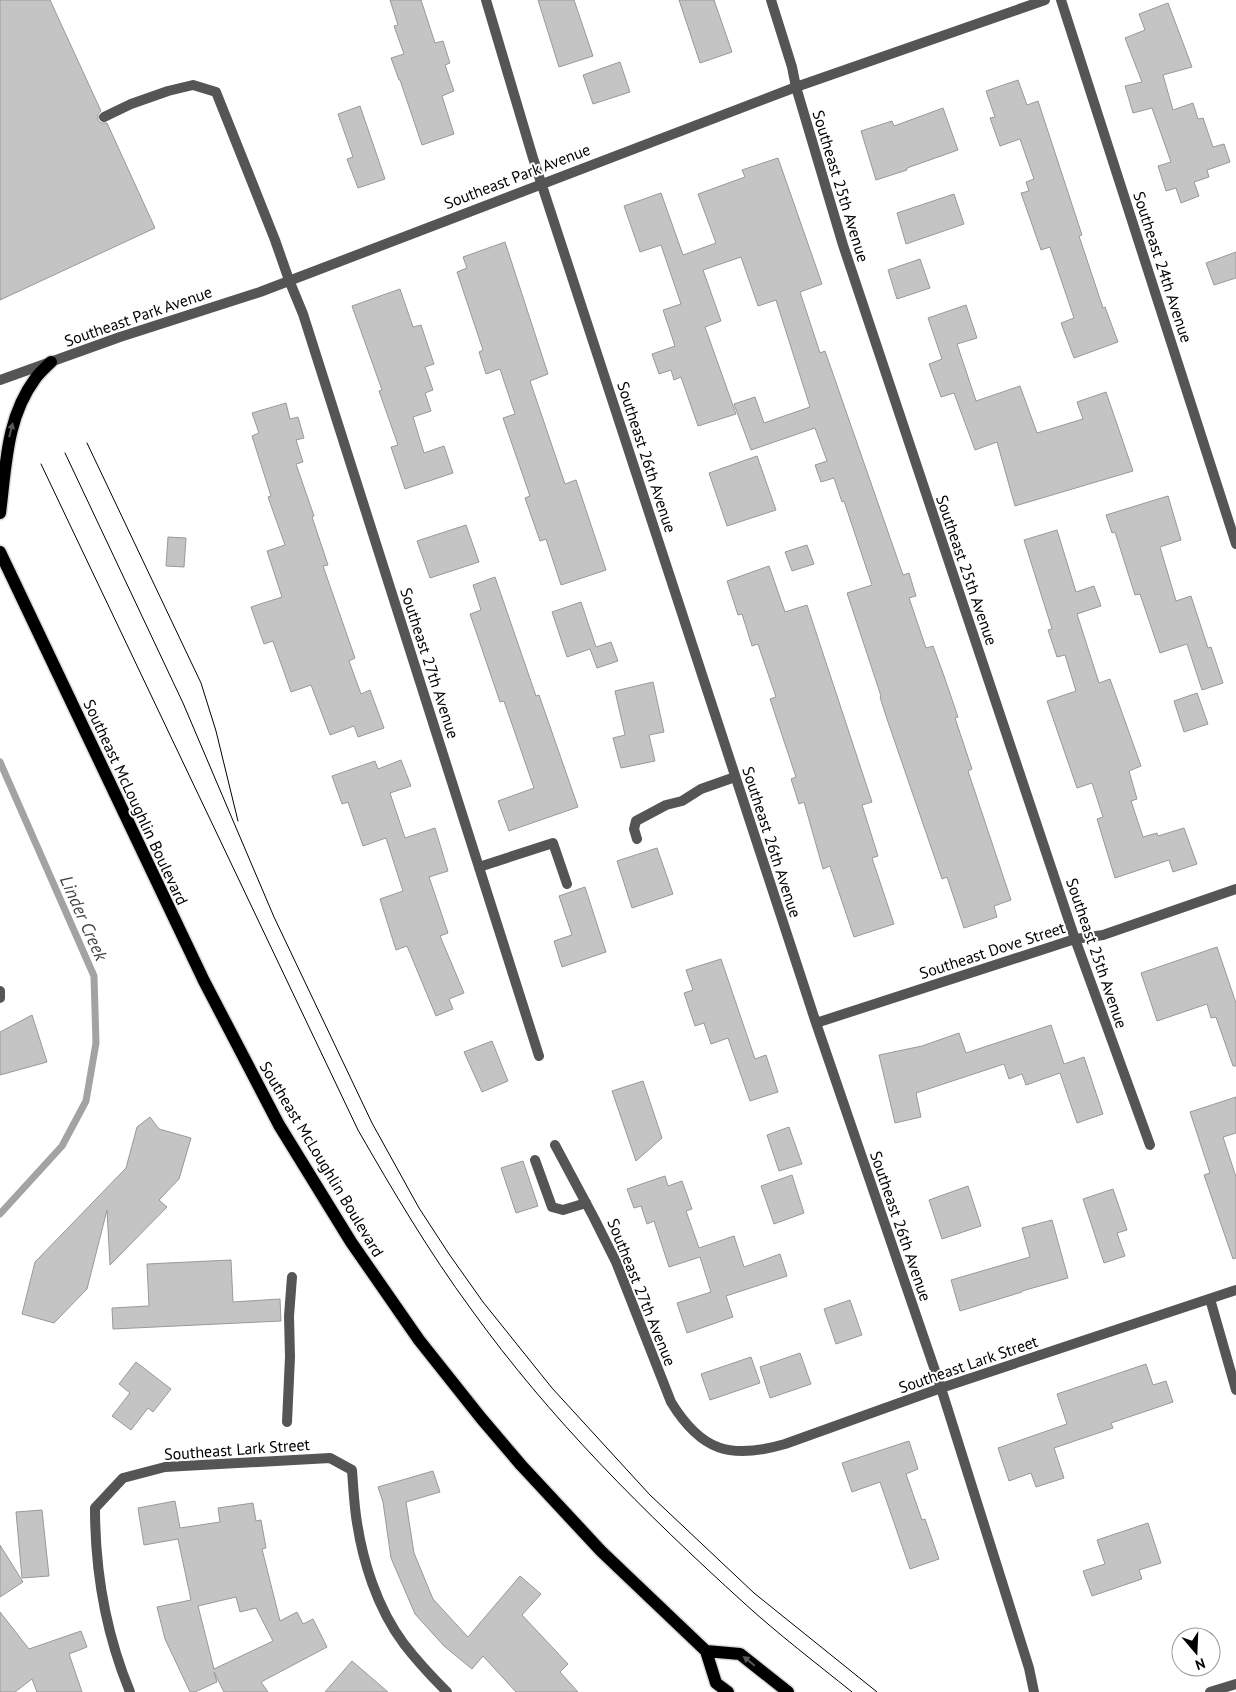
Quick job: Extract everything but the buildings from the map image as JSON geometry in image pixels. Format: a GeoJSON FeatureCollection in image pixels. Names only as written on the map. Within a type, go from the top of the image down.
{"type":"FeatureCollection","features":[{"type":"Feature","properties":{"kind":"main road"},"geometry":{"type":"LineString","coordinates":[[0,513],[10,434],[16,413],[35,378],[51,362]]}},
{"type":"Feature","properties":{"kind":"main road","name":"Southeast McLoughlin Boulevard"},"geometry":{"type":"LineString","coordinates":[[0,552],[144,857],[218,1008],[279,1125],[351,1242],[380,1286],[439,1366],[522,1465],[601,1550],[706,1651],[716,1683],[728,1692]]}},
{"type":"Feature","properties":{"kind":"main road"},"geometry":{"type":"LineString","coordinates":[[706,1651],[740,1654],[788,1692]]}},
{"type":"Feature","properties":{"kind":"street","name":"Southeast 26th Avenue"},"geometry":{"type":"LineString","coordinates":[[486,0],[542,183],[735,778],[816,1023],[941,1388],[1029,1668],[1034,1692]]}},
{"type":"Feature","properties":{"kind":"street","name":"Southeast 25th Avenue"},"geometry":{"type":"LineString","coordinates":[[771,0],[792,66],[796,87],[843,245],[1075,939],[1150,1145]]}},
{"type":"Feature","properties":{"kind":"street","name":"Southeast Park Avenue"},"geometry":{"type":"LineString","coordinates":[[0,380],[120,337],[260,292],[796,87],[1045,0]]}},
{"type":"Feature","properties":{"kind":"street","name":"Southeast 24th Avenue"},"geometry":{"type":"LineString","coordinates":[[1060,0],[1236,544]]}},
{"type":"Feature","properties":{"kind":"street","name":"Southeast 27th Avenue"},"geometry":{"type":"LineString","coordinates":[[104,117],[131,104],[184,87],[193,85],[216,92],[303,314],[539,1056]]}},
{"type":"Feature","properties":{"kind":"street"},"geometry":{"type":"LineString","coordinates":[[636,839],[634,828],[636,821],[666,805],[682,801],[701,789],[735,778]]}},
{"type":"Feature","properties":{"kind":"street"},"geometry":{"type":"LineString","coordinates":[[479,867],[553,843],[567,884]]}},
{"type":"Feature","properties":{"kind":"street","name":"Southeast Dove Street"},"geometry":{"type":"LineString","coordinates":[[816,1023],[1075,939],[1103,935],[1236,889]]}},
{"type":"Feature","properties":{"kind":"street"},"geometry":{"type":"LineString","coordinates":[[0,991],[0,998]]}},
{"type":"Feature","properties":{"kind":"street","name":"Southeast 27th Avenue"},"geometry":{"type":"LineString","coordinates":[[555,1145],[616,1262],[671,1402],[682,1421],[697,1436],[709,1444]]}},
{"type":"Feature","properties":{"kind":"street"},"geometry":{"type":"LineString","coordinates":[[534,1160],[552,1207],[563,1210],[586,1202]]}},
{"type":"Feature","properties":{"kind":"street"},"geometry":{"type":"LineString","coordinates":[[287,1422],[290,1357],[288,1316],[292,1277]]}},
{"type":"Feature","properties":{"kind":"street","name":"Southeast Lark Street"},"geometry":{"type":"LineString","coordinates":[[709,1444],[728,1450],[745,1452],[766,1450],[941,1388],[1236,1290]]}},
{"type":"Feature","properties":{"kind":"street"},"geometry":{"type":"LineString","coordinates":[[1210,1298],[1236,1390]]}},
{"type":"Feature","properties":{"kind":"street","name":"Southeast Lark Street"},"geometry":{"type":"LineString","coordinates":[[130,1692],[107,1618],[95,1544],[95,1508],[123,1478],[165,1467],[330,1458],[352,1470],[360,1541],[367,1567],[387,1615],[402,1642],[431,1677],[447,1692]]}},
{"type":"Feature","properties":{"kind":"street"},"geometry":{"type":"LineString","coordinates":[[1210,1692],[1236,1684]]}},
{"type":"Feature","properties":{"kind":"waterway","name":"Linder Creek"},"geometry":{"type":"LineString","coordinates":[[0,762],[94,976],[96,1043],[86,1101],[62,1146],[0,1214]]}},
{"type":"Feature","properties":{"kind":"tram line"},"geometry":{"type":"LineString","coordinates":[[87,443],[201,683],[216,731],[238,821]]}},
{"type":"Feature","properties":{"kind":"tram line"},"geometry":{"type":"LineString","coordinates":[[65,453],[183,703],[274,917],[372,1123],[419,1208],[449,1254],[483,1302],[552,1388],[650,1495],[754,1593],[877,1692]]}},
{"type":"Feature","properties":{"kind":"tram line"},"geometry":{"type":"LineString","coordinates":[[41,464],[358,1130],[441,1266],[501,1349],[600,1463],[744,1603],[852,1692]]}}]}
